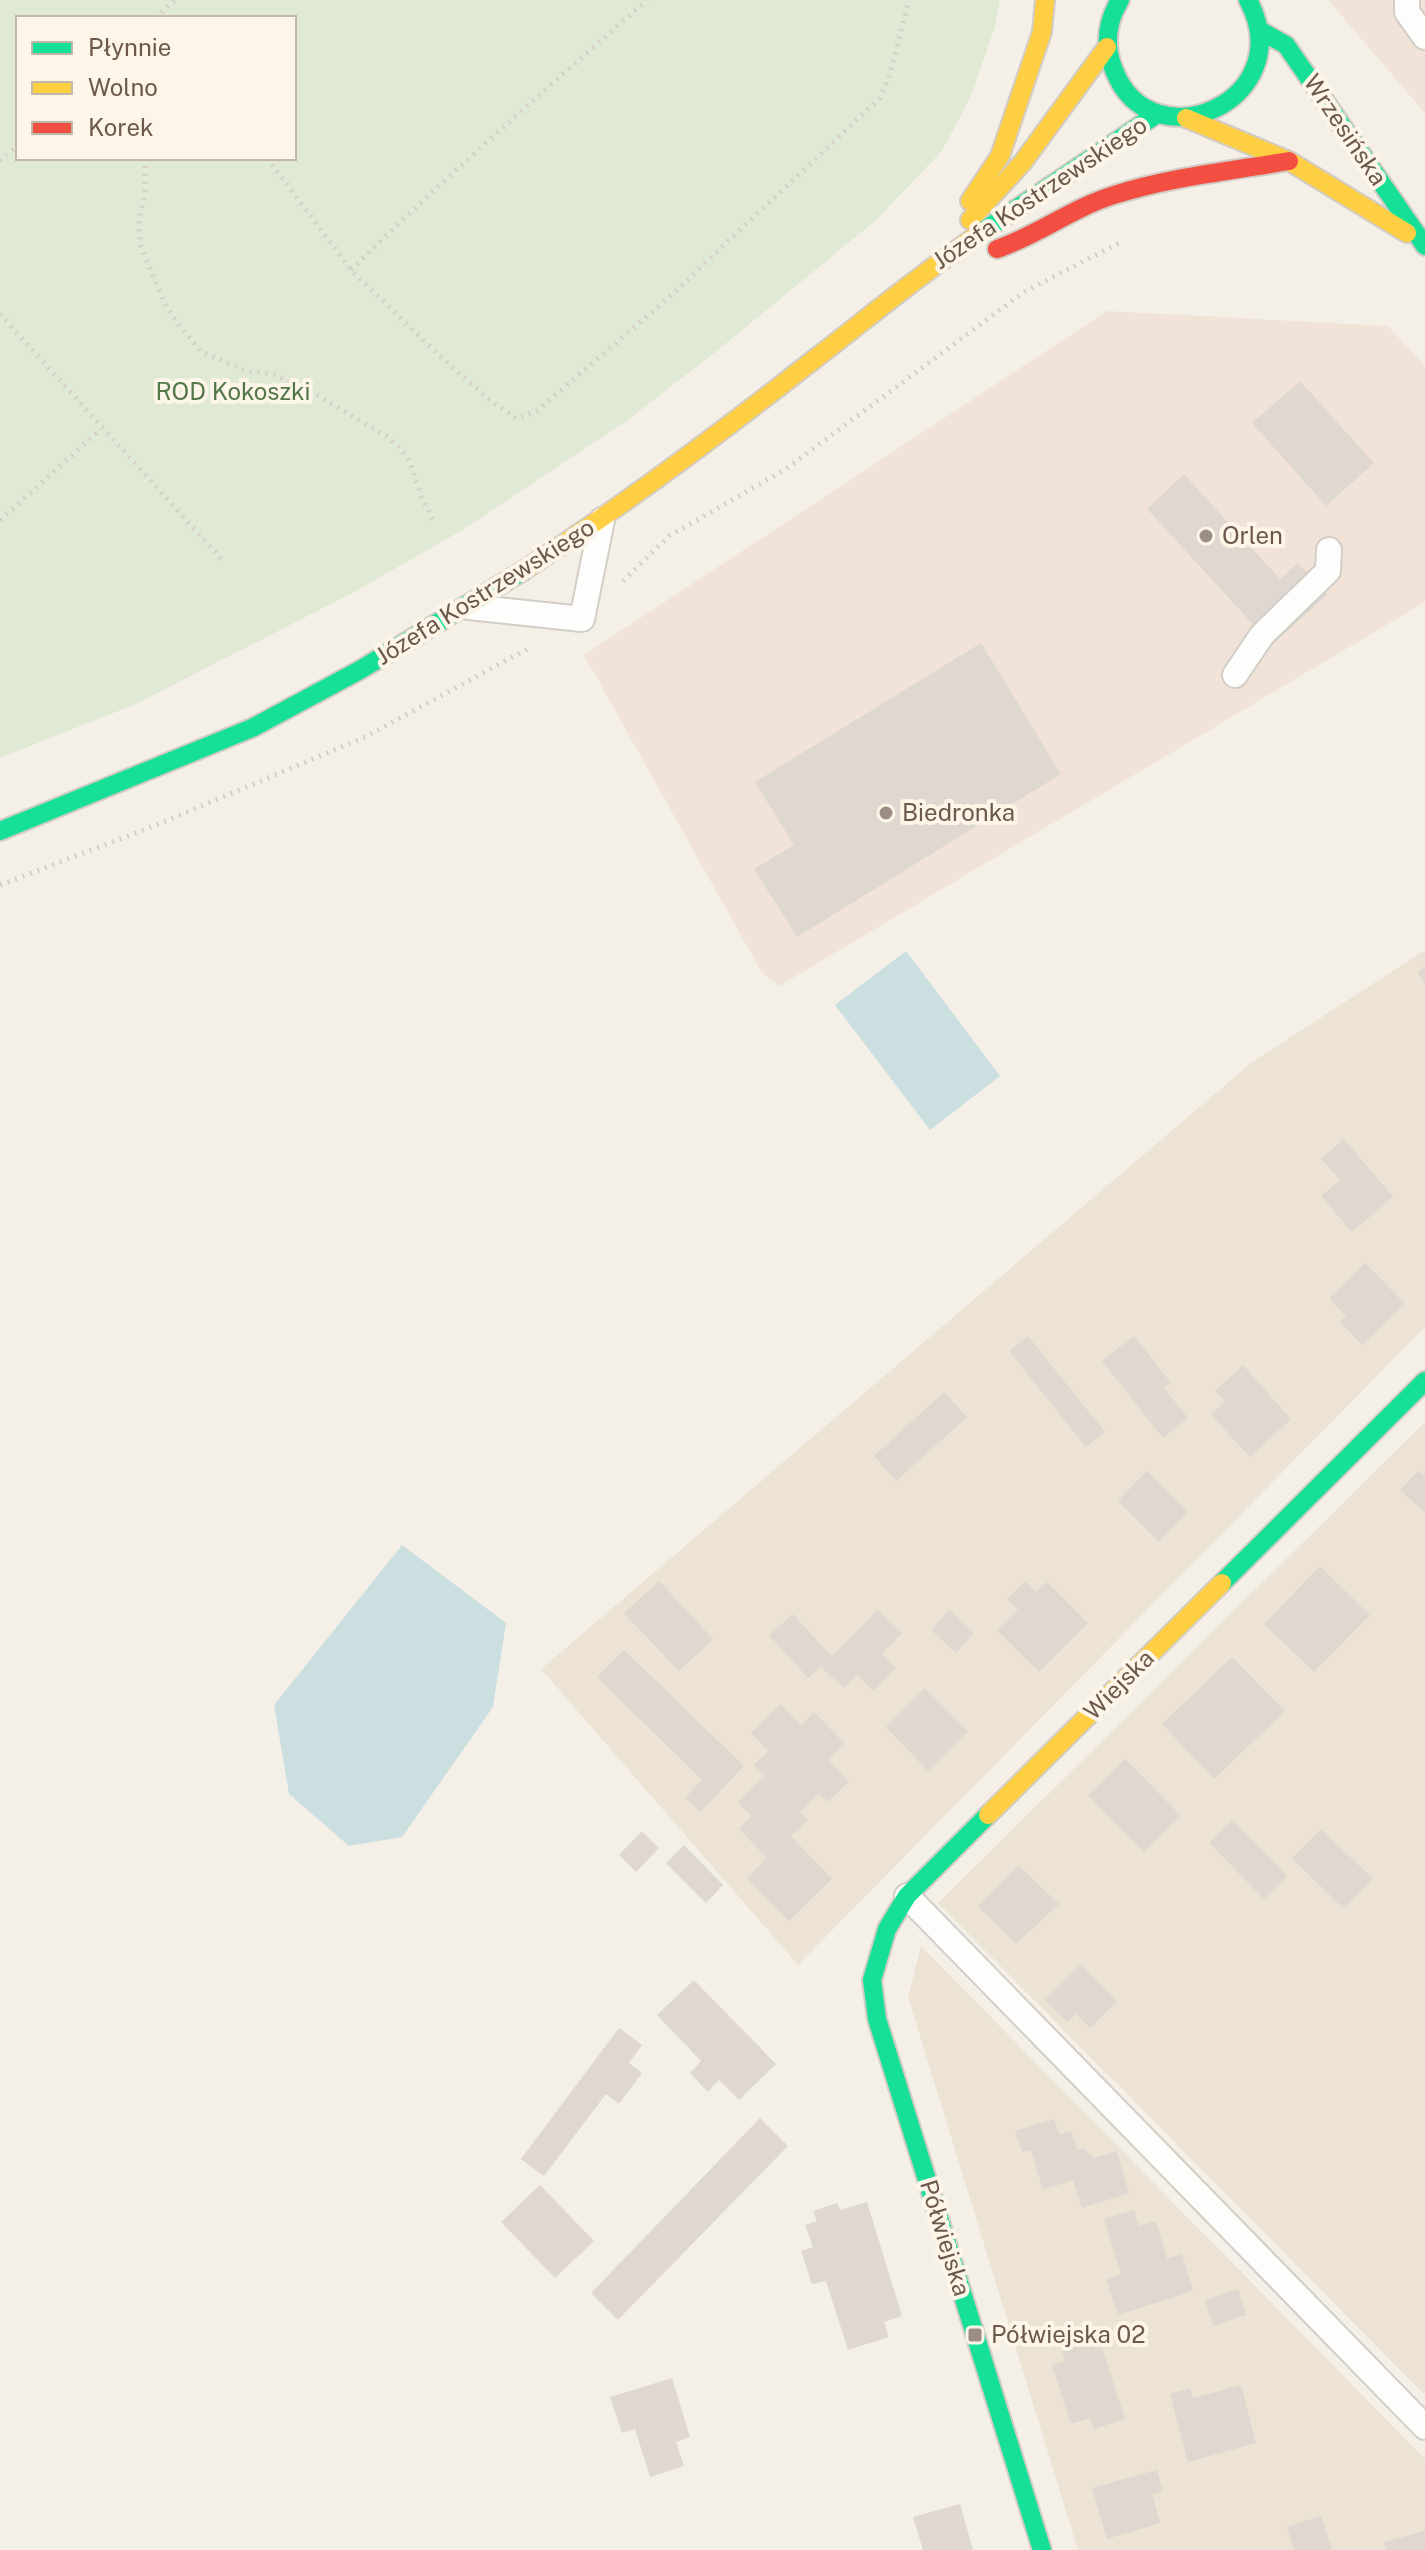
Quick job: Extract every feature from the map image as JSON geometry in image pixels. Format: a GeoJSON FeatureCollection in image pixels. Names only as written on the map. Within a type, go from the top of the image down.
{"type":"FeatureCollection","features":[{"type":"Feature","properties":{"kind":"main road"},"geometry":{"type":"LineString","coordinates":[[923,272],[1000,156],[1042,32],[1045,0]]}},
{"type":"Feature","properties":{"kind":"main road"},"geometry":{"type":"LineString","coordinates":[[1120,0],[1108,27],[1107,47],[1110,64],[1122,87],[1141,106],[1157,114],[1186,118],[1211,113],[1232,101],[1248,82],[1258,60],[1261,31],[1248,0]]}},
{"type":"Feature","properties":{"kind":"main road","name":"Wrzesińska"},"geometry":{"type":"LineString","coordinates":[[1261,31],[1286,45],[1422,243]]}},
{"type":"Feature","properties":{"kind":"main road","name":"Józefa Kostrzewskiego"},"geometry":{"type":"LineString","coordinates":[[923,272],[1023,162],[1107,47]]}},
{"type":"Feature","properties":{"kind":"main road","name":"Józefa Kostrzewskiego"},"geometry":{"type":"LineString","coordinates":[[0,831],[252,728],[360,670],[467,607],[602,519],[802,369],[923,272],[1157,114]]}},
{"type":"Feature","properties":{"kind":"main road","name":"Wrzesińska"},"geometry":{"type":"LineString","coordinates":[[1186,118],[1289,161],[1422,243]]}},
{"type":"Feature","properties":{"kind":"main road"},"geometry":{"type":"LineString","coordinates":[[923,272],[1015,243],[1060,217],[1114,195],[1289,161]]}},
{"type":"Feature","properties":{"kind":"main road","name":"Wiejska"},"geometry":{"type":"LineString","coordinates":[[877,2019],[872,1980],[887,1929],[907,1896],[1425,1381]]}},
{"type":"Feature","properties":{"kind":"main road","name":"Półwiejska"},"geometry":{"type":"LineString","coordinates":[[877,2019],[1042,2550]]}},
{"type":"Feature","properties":{"kind":"lane"},"geometry":{"type":"LineString","coordinates":[[1413,5],[1425,37]]}},
{"type":"Feature","properties":{"kind":"lane"},"geometry":{"type":"LineString","coordinates":[[467,607],[582,619],[602,519]]}},
{"type":"Feature","properties":{"kind":"lane"},"geometry":{"type":"LineString","coordinates":[[1235,675],[1262,635],[1328,571],[1329,550]]}},
{"type":"Feature","properties":{"kind":"lane"},"geometry":{"type":"LineString","coordinates":[[907,1896],[1425,2427]]}},
{"type":"Feature","properties":{"kind":"path"},"geometry":{"type":"LineString","coordinates":[[157,16],[175,0]]}},
{"type":"Feature","properties":{"kind":"path"},"geometry":{"type":"LineString","coordinates":[[351,270],[397,224],[647,0]]}},
{"type":"Feature","properties":{"kind":"path"},"geometry":{"type":"LineString","coordinates":[[268,160],[351,270],[420,338],[506,413],[517,419],[537,411],[668,298],[880,98],[890,74],[909,0]]}},
{"type":"Feature","properties":{"kind":"path"},"geometry":{"type":"LineString","coordinates":[[0,161],[16,147]]}},
{"type":"Feature","properties":{"kind":"path"},"geometry":{"type":"LineString","coordinates":[[145,160],[145,191],[139,221],[140,245],[165,304],[180,327],[202,352],[246,371],[273,374],[312,392],[386,436],[410,462],[434,522]]}},
{"type":"Feature","properties":{"kind":"path"},"geometry":{"type":"LineString","coordinates":[[0,885],[154,826],[365,737],[582,619],[669,536],[786,469],[1024,292],[1119,243]]}},
{"type":"Feature","properties":{"kind":"path"},"geometry":{"type":"LineString","coordinates":[[0,314],[224,562]]}},
{"type":"Feature","properties":{"kind":"path"},"geometry":{"type":"LineString","coordinates":[[0,520],[101,429]]}},
{"type":"Feature","properties":{"kind":"shaded area"},"geometry":{"type":"Polygon","coordinates":[[[1328,0],[1425,0],[1425,113],[1406,91],[1328,0]]]}},
{"type":"Feature","properties":{"kind":"shaded area"},"geometry":{"type":"Polygon","coordinates":[[[1107,311],[1388,326],[1425,366],[1425,602],[779,986],[762,973],[584,655],[1107,311]]]}},
{"type":"Feature","properties":{"kind":"shaded area"},"geometry":{"type":"Polygon","coordinates":[[[1425,950],[1425,1327],[798,1965],[541,1669],[1251,1063],[1425,950]]]}},
{"type":"Feature","properties":{"kind":"shaded area"},"geometry":{"type":"Polygon","coordinates":[[[906,951],[1000,1076],[930,1130],[835,1005],[906,951]]]}},
{"type":"Feature","properties":{"kind":"shaded area"},"geometry":{"type":"Polygon","coordinates":[[[1425,1422],[1425,2395],[938,1903],[1425,1422]]]}},
{"type":"Feature","properties":{"kind":"shaded area"},"geometry":{"type":"Polygon","coordinates":[[[402,1545],[506,1623],[493,1707],[402,1837],[349,1846],[289,1794],[274,1705],[402,1545]]]}},
{"type":"Feature","properties":{"kind":"shaded area"},"geometry":{"type":"Polygon","coordinates":[[[921,1946],[1425,2459],[1425,2550],[1078,2550],[908,1997],[921,1946]]]}},
{"type":"Feature","properties":{"kind":"green space","name":"ROD Kokoszki"},"geometry":{"type":"Polygon","coordinates":[[[0,0],[1000,0],[995,27],[970,98],[942,151],[875,221],[713,354],[625,422],[464,529],[356,591],[136,704],[0,758],[0,0]]]}},
{"type":"Feature","properties":{"kind":"building"},"geometry":{"type":"Polygon","coordinates":[[[1300,381],[1374,463],[1326,506],[1252,423],[1300,381]]]}},
{"type":"Feature","properties":{"kind":"building","name":"Orlen"},"geometry":{"type":"Polygon","coordinates":[[[1184,474],[1280,579],[1298,563],[1327,595],[1272,645],[1147,509],[1184,474]]]}},
{"type":"Feature","properties":{"kind":"building","name":"Biedronka"},"geometry":{"type":"Polygon","coordinates":[[[981,643],[1061,774],[797,937],[754,869],[794,845],[755,782],[981,643]]]}},
{"type":"Feature","properties":{"kind":"building"},"geometry":{"type":"Polygon","coordinates":[[[1425,966],[1425,983],[1417,973],[1425,966]]]}},
{"type":"Feature","properties":{"kind":"building"},"geometry":{"type":"Polygon","coordinates":[[[1344,1139],[1393,1197],[1352,1232],[1321,1196],[1340,1180],[1321,1159],[1344,1139]]]}},
{"type":"Feature","properties":{"kind":"building"},"geometry":{"type":"Polygon","coordinates":[[[1365,1263],[1405,1304],[1362,1345],[1340,1322],[1346,1316],[1329,1298],[1365,1263]]]}},
{"type":"Feature","properties":{"kind":"building"},"geometry":{"type":"Polygon","coordinates":[[[1028,1336],[1105,1432],[1086,1447],[1009,1351],[1028,1336]]]}},
{"type":"Feature","properties":{"kind":"building"},"geometry":{"type":"Polygon","coordinates":[[[1134,1336],[1171,1383],[1164,1388],[1188,1418],[1163,1438],[1102,1361],[1134,1336]]]}},
{"type":"Feature","properties":{"kind":"building"},"geometry":{"type":"Polygon","coordinates":[[[1243,1365],[1291,1419],[1250,1457],[1211,1415],[1225,1402],[1215,1391],[1243,1365]]]}},
{"type":"Feature","properties":{"kind":"building"},"geometry":{"type":"Polygon","coordinates":[[[944,1392],[967,1417],[896,1481],[874,1456],[944,1392]]]}},
{"type":"Feature","properties":{"kind":"building"},"geometry":{"type":"Polygon","coordinates":[[[1147,1471],[1188,1512],[1159,1542],[1118,1501],[1147,1471]]]}},
{"type":"Feature","properties":{"kind":"building"},"geometry":{"type":"Polygon","coordinates":[[[1418,1471],[1425,1477],[1425,1513],[1400,1490],[1418,1471]]]}},
{"type":"Feature","properties":{"kind":"building"},"geometry":{"type":"Polygon","coordinates":[[[1320,1566],[1370,1615],[1314,1672],[1264,1624],[1320,1566]]]}},
{"type":"Feature","properties":{"kind":"building"},"geometry":{"type":"Polygon","coordinates":[[[659,1581],[713,1639],[679,1671],[624,1613],[659,1581]]]}},
{"type":"Feature","properties":{"kind":"building"},"geometry":{"type":"Polygon","coordinates":[[[1025,1581],[1036,1592],[1047,1582],[1088,1623],[1039,1672],[997,1630],[1018,1609],[1007,1599],[1025,1581]]]}},
{"type":"Feature","properties":{"kind":"building"},"geometry":{"type":"Polygon","coordinates":[[[877,1610],[902,1633],[882,1654],[896,1668],[873,1691],[857,1675],[844,1688],[821,1667],[808,1678],[769,1635],[793,1614],[832,1657],[877,1610]]]}},
{"type":"Feature","properties":{"kind":"building"},"geometry":{"type":"Polygon","coordinates":[[[949,1610],[974,1633],[956,1653],[931,1630],[949,1610]]]}},
{"type":"Feature","properties":{"kind":"building"},"geometry":{"type":"Polygon","coordinates":[[[624,1650],[744,1766],[700,1812],[685,1798],[702,1780],[597,1677],[624,1650]]]}},
{"type":"Feature","properties":{"kind":"building"},"geometry":{"type":"Polygon","coordinates":[[[1232,1657],[1285,1711],[1214,1779],[1162,1724],[1232,1657]]]}},
{"type":"Feature","properties":{"kind":"building"},"geometry":{"type":"Polygon","coordinates":[[[925,1688],[968,1731],[928,1771],[886,1727],[925,1688]]]}},
{"type":"Feature","properties":{"kind":"building"},"geometry":{"type":"Polygon","coordinates":[[[781,1704],[801,1725],[814,1712],[845,1744],[828,1760],[849,1782],[827,1802],[819,1793],[800,1812],[808,1820],[791,1836],[832,1879],[789,1921],[747,1878],[767,1858],[739,1829],[751,1816],[738,1802],[765,1776],[754,1765],[768,1751],[751,1733],[781,1704]]]}},
{"type":"Feature","properties":{"kind":"building"},"geometry":{"type":"Polygon","coordinates":[[[1125,1759],[1181,1816],[1144,1852],[1088,1795],[1125,1759]]]}},
{"type":"Feature","properties":{"kind":"building"},"geometry":{"type":"Polygon","coordinates":[[[1233,1820],[1287,1876],[1264,1899],[1209,1843],[1233,1820]]]}},
{"type":"Feature","properties":{"kind":"building"},"geometry":{"type":"Polygon","coordinates":[[[1321,1829],[1373,1879],[1344,1909],[1292,1858],[1321,1829]]]}},
{"type":"Feature","properties":{"kind":"building"},"geometry":{"type":"Polygon","coordinates":[[[642,1831],[659,1848],[636,1872],[619,1855],[642,1831]]]}},
{"type":"Feature","properties":{"kind":"building"},"geometry":{"type":"Polygon","coordinates":[[[684,1845],[723,1885],[706,1903],[666,1863],[684,1845]]]}},
{"type":"Feature","properties":{"kind":"building"},"geometry":{"type":"Polygon","coordinates":[[[1018,1865],[1059,1904],[1016,1944],[978,1906],[1018,1865]]]}},
{"type":"Feature","properties":{"kind":"building"},"geometry":{"type":"Polygon","coordinates":[[[1081,1964],[1117,2001],[1090,2028],[1076,2014],[1067,2022],[1045,2000],[1081,1964]]]}},
{"type":"Feature","properties":{"kind":"building"},"geometry":{"type":"Polygon","coordinates":[[[694,1980],[776,2064],[739,2100],[719,2080],[708,2092],[690,2073],[701,2061],[657,2015],[694,1980]]]}},
{"type":"Feature","properties":{"kind":"building"},"geometry":{"type":"Polygon","coordinates":[[[619,2028],[642,2045],[629,2063],[642,2073],[619,2104],[606,2094],[544,2176],[521,2159],[619,2028]]]}},
{"type":"Feature","properties":{"kind":"building"},"geometry":{"type":"Polygon","coordinates":[[[760,2118],[788,2146],[618,2320],[591,2293],[760,2118]]]}},
{"type":"Feature","properties":{"kind":"building"},"geometry":{"type":"Polygon","coordinates":[[[1054,2119],[1060,2135],[1071,2131],[1077,2150],[1084,2148],[1094,2158],[1117,2151],[1129,2193],[1082,2208],[1073,2180],[1043,2190],[1031,2150],[1022,2152],[1015,2131],[1054,2119]]]}},
{"type":"Feature","properties":{"kind":"building"},"geometry":{"type":"Polygon","coordinates":[[[540,2185],[594,2241],[555,2278],[501,2222],[540,2185]]]}},
{"type":"Feature","properties":{"kind":"building"},"geometry":{"type":"Polygon","coordinates":[[[867,2202],[902,2316],[884,2322],[889,2337],[848,2350],[826,2281],[812,2284],[801,2251],[813,2247],[805,2225],[817,2221],[813,2211],[837,2203],[840,2210],[867,2202]]]}},
{"type":"Feature","properties":{"kind":"building"},"geometry":{"type":"Polygon","coordinates":[[[1134,2210],[1139,2226],[1156,2221],[1167,2259],[1182,2254],[1193,2291],[1118,2315],[1106,2279],[1121,2274],[1104,2219],[1134,2210]]]}},
{"type":"Feature","properties":{"kind":"building"},"geometry":{"type":"Polygon","coordinates":[[[1238,2289],[1246,2315],[1213,2326],[1205,2300],[1238,2289]]]}},
{"type":"Feature","properties":{"kind":"building"},"geometry":{"type":"Polygon","coordinates":[[[1099,2338],[1125,2419],[1094,2429],[1090,2418],[1071,2424],[1052,2365],[1065,2361],[1062,2351],[1099,2338]]]}},
{"type":"Feature","properties":{"kind":"building"},"geometry":{"type":"Polygon","coordinates":[[[672,2378],[690,2437],[676,2442],[684,2466],[650,2477],[635,2429],[622,2433],[610,2397],[672,2378]]]}},
{"type":"Feature","properties":{"kind":"building"},"geometry":{"type":"Polygon","coordinates":[[[1241,2385],[1256,2443],[1188,2462],[1170,2394],[1190,2388],[1193,2398],[1241,2385]]]}},
{"type":"Feature","properties":{"kind":"building"},"geometry":{"type":"Polygon","coordinates":[[[1157,2470],[1163,2491],[1152,2494],[1160,2523],[1107,2539],[1092,2488],[1157,2470]]]}},
{"type":"Feature","properties":{"kind":"building"},"geometry":{"type":"Polygon","coordinates":[[[960,2504],[973,2550],[923,2550],[913,2517],[960,2504]]]}},
{"type":"Feature","properties":{"kind":"building"},"geometry":{"type":"Polygon","coordinates":[[[1321,2516],[1332,2550],[1294,2550],[1287,2527],[1321,2516]]]}},
{"type":"Feature","properties":{"kind":"building"},"geometry":{"type":"Polygon","coordinates":[[[1425,2531],[1425,2550],[1386,2550],[1384,2542],[1425,2531]]]}},
{"type":"Feature","properties":{"kind":"traffic: fast"},"geometry":{"type":"LineString","coordinates":[[1120,0],[1108,35],[1114,70],[1133,99],[1158,114],[1187,116],[1215,108],[1239,91],[1255,67],[1259,36],[1248,0]]}},
{"type":"Feature","properties":{"kind":"traffic: fast"},"geometry":{"type":"LineString","coordinates":[[1261,31],[1286,45],[1425,246]]}},
{"type":"Feature","properties":{"kind":"traffic: fast"},"geometry":{"type":"LineString","coordinates":[[982,232],[1157,114]]}},
{"type":"Feature","properties":{"kind":"traffic: fast"},"geometry":{"type":"LineString","coordinates":[[0,831],[252,728],[360,670],[523,571]]}},
{"type":"Feature","properties":{"kind":"traffic: fast"},"geometry":{"type":"LineString","coordinates":[[1222,1583],[1425,1381]]}},
{"type":"Feature","properties":{"kind":"traffic: fast"},"geometry":{"type":"LineString","coordinates":[[988,1815],[907,1896],[887,1929],[872,1980],[877,2019],[1042,2550]]}},
{"type":"Feature","properties":{"kind":"traffic: slow"},"geometry":{"type":"LineString","coordinates":[[970,201],[1000,156],[1042,32],[1045,0]]}},
{"type":"Feature","properties":{"kind":"traffic: slow"},"geometry":{"type":"LineString","coordinates":[[970,220],[1023,162],[1107,47]]}},
{"type":"Feature","properties":{"kind":"traffic: slow"},"geometry":{"type":"LineString","coordinates":[[1186,118],[1289,161],[1407,233]]}},
{"type":"Feature","properties":{"kind":"traffic: slow"},"geometry":{"type":"LineString","coordinates":[[523,571],[700,447],[982,232]]}},
{"type":"Feature","properties":{"kind":"traffic: slow"},"geometry":{"type":"LineString","coordinates":[[988,1815],[1222,1583]]}},
{"type":"Feature","properties":{"kind":"traffic: jam"},"geometry":{"type":"LineString","coordinates":[[997,249],[1114,195],[1179,179],[1289,161]]}},
{"type":"Feature","properties":{"kind":"place","name":"Orlen"},"geometry":{"type":"Point","coordinates":[1206,536]}},
{"type":"Feature","properties":{"kind":"place","name":"Biedronka"},"geometry":{"type":"Point","coordinates":[886,813]}},
{"type":"Feature","properties":{"kind":"place","name":"Półwiejska 02"},"geometry":{"type":"Point","coordinates":[975,2335]}}]}
